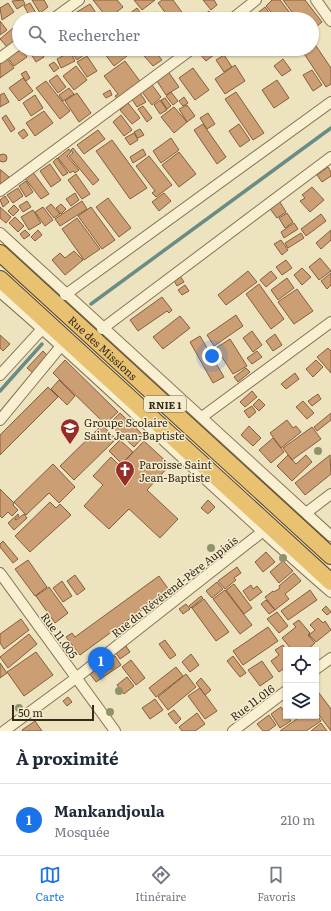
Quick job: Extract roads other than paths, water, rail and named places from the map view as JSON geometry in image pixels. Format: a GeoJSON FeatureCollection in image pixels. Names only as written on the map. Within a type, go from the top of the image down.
{"type":"FeatureCollection","features":[{"type":"Feature","properties":{"kind":"highway","name":"Rue des Missions"},"geometry":{"type":"LineString","coordinates":[[0,252],[331,556]]}},
{"type":"Feature","properties":{"kind":"highway","name":"Rue des Missions"},"geometry":{"type":"LineString","coordinates":[[0,279],[331,582]]}},
{"type":"Feature","properties":{"kind":"street"},"geometry":{"type":"LineString","coordinates":[[63,12],[79,0]]}},
{"type":"Feature","properties":{"kind":"street"},"geometry":{"type":"LineString","coordinates":[[241,12],[256,0]]}},
{"type":"Feature","properties":{"kind":"street"},"geometry":{"type":"LineString","coordinates":[[316,0],[331,21]]}},
{"type":"Feature","properties":{"kind":"street"},"geometry":{"type":"LineString","coordinates":[[0,58],[12,49]]}},
{"type":"Feature","properties":{"kind":"street"},"geometry":{"type":"LineString","coordinates":[[0,191],[183,56]]}},
{"type":"Feature","properties":{"kind":"street"},"geometry":{"type":"LineString","coordinates":[[65,295],[331,102]]}},
{"type":"Feature","properties":{"kind":"street"},"geometry":{"type":"LineString","coordinates":[[102,329],[331,157]]}},
{"type":"Feature","properties":{"kind":"street"},"geometry":{"type":"LineString","coordinates":[[0,234],[102,329],[202,417],[331,536]]}},
{"type":"Feature","properties":{"kind":"street"},"geometry":{"type":"LineString","coordinates":[[0,292],[43,328],[262,532],[331,592]]}},
{"type":"Feature","properties":{"kind":"street"},"geometry":{"type":"LineString","coordinates":[[202,417],[331,322]]}},
{"type":"Feature","properties":{"kind":"street"},"geometry":{"type":"LineString","coordinates":[[0,375],[43,328]]}},
{"type":"Feature","properties":{"kind":"street"},"geometry":{"type":"LineString","coordinates":[[0,420],[61,346]]}},
{"type":"Feature","properties":{"kind":"street"},"geometry":{"type":"LineString","coordinates":[[306,513],[331,494]]}},
{"type":"Feature","properties":{"kind":"street","name":"Rue du Révérend-Père Aupiais"},"geometry":{"type":"LineString","coordinates":[[4,731],[76,678],[262,532]]}},
{"type":"Feature","properties":{"kind":"street","name":"Rue 11.005"},"geometry":{"type":"LineString","coordinates":[[0,573],[115,731]]}},
{"type":"Feature","properties":{"kind":"street"},"geometry":{"type":"LineString","coordinates":[[319,667],[331,658]]}},
{"type":"Feature","properties":{"kind":"street","name":"Rue 11.016"},"geometry":{"type":"LineString","coordinates":[[233,731],[283,693]]}},
{"type":"Feature","properties":{"kind":"waterway"},"geometry":{"type":"LineString","coordinates":[[91,304],[331,128]]}},
{"type":"Feature","properties":{"kind":"waterway"},"geometry":{"type":"LineString","coordinates":[[0,391],[42,344]]}},
{"type":"Feature","properties":{"kind":"place","name":"Groupe Scolaire Saint Jean-Baptiste"},"geometry":{"type":"Point","coordinates":[70,445]}},
{"type":"Feature","properties":{"kind":"place","name":"Paroisse Saint Jean-Baptiste"},"geometry":{"type":"Point","coordinates":[125,487]}},
{"type":"Feature","properties":{"kind":"place","name":"Mankandjoula"},"geometry":{"type":"Point","coordinates":[101,680]}}]}
